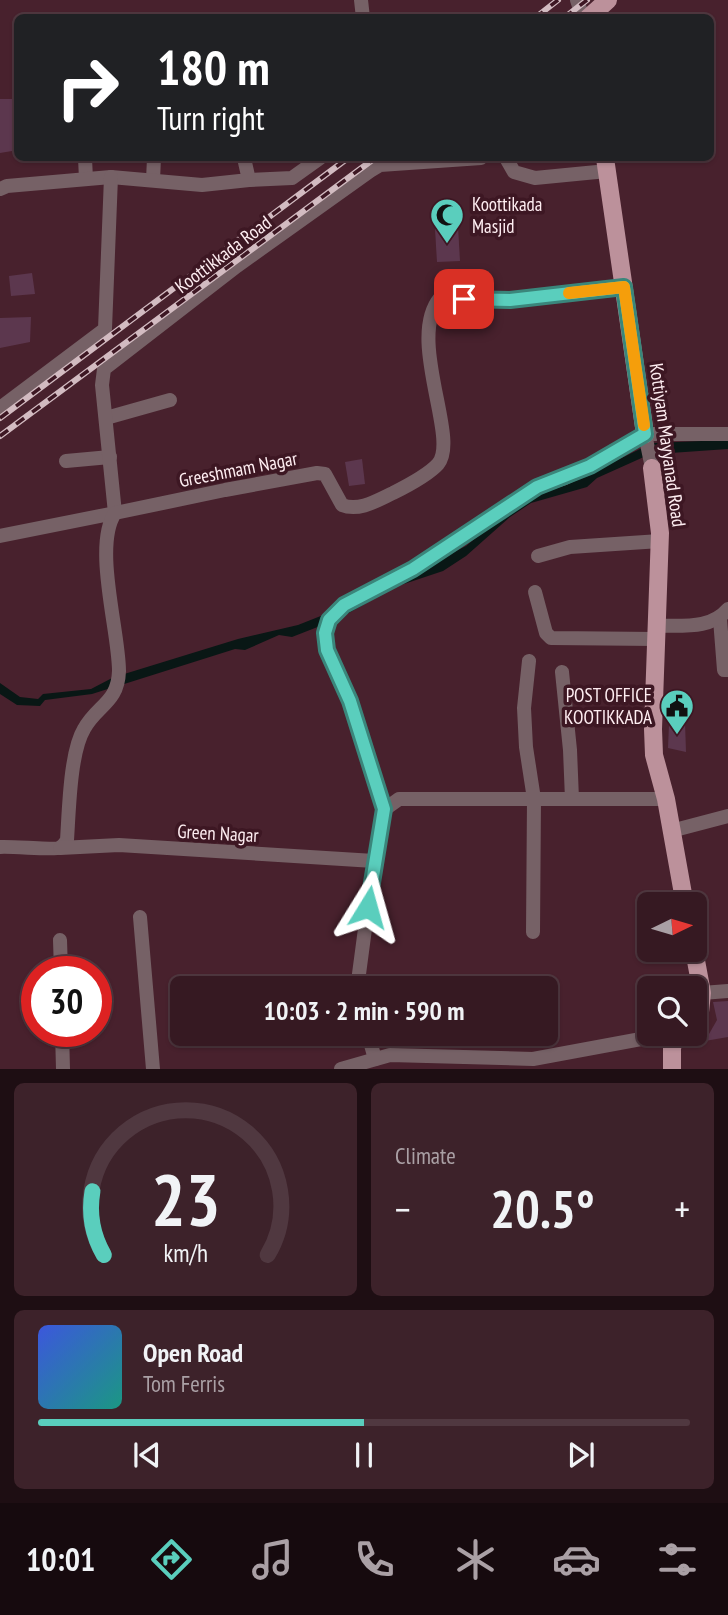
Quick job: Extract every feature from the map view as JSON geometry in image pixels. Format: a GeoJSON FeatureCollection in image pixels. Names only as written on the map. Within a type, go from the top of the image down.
{"type":"FeatureCollection","features":[{"type":"Feature","properties":{"kind":"main road"},"geometry":{"type":"LineString","coordinates":[[591,14],[608,0]]}},
{"type":"Feature","properties":{"kind":"main road","name":"Kottiyam Mayyanad Road"},"geometry":{"type":"LineString","coordinates":[[606,164],[645,434]]}},
{"type":"Feature","properties":{"kind":"main road","name":"Kottiyam Mayyanad Road"},"geometry":{"type":"LineString","coordinates":[[652,468],[660,541],[654,755],[666,799],[683,892]]}},
{"type":"Feature","properties":{"kind":"main road"},"geometry":{"type":"LineString","coordinates":[[672,1046],[672,1069]]}},
{"type":"Feature","properties":{"kind":"street"},"geometry":{"type":"LineString","coordinates":[[85,161],[86,179]]}},
{"type":"Feature","properties":{"kind":"street"},"geometry":{"type":"LineString","coordinates":[[153,180],[154,161]]}},
{"type":"Feature","properties":{"kind":"street"},"geometry":{"type":"LineString","coordinates":[[245,161],[249,180]]}},
{"type":"Feature","properties":{"kind":"street"},"geometry":{"type":"LineString","coordinates":[[0,189],[7,186],[111,177],[202,186],[292,178],[316,161]]}},
{"type":"Feature","properties":{"kind":"street","name":"Koottikkada Road"},"geometry":{"type":"LineString","coordinates":[[106,418],[102,385],[104,369],[237,266],[380,165],[438,161]]}},
{"type":"Feature","properties":{"kind":"street"},"geometry":{"type":"LineString","coordinates":[[508,161],[514,172],[535,178],[606,164]]}},
{"type":"Feature","properties":{"kind":"street"},"geometry":{"type":"LineString","coordinates":[[0,408],[105,328],[111,177]]}},
{"type":"Feature","properties":{"kind":"street","name":"Greeshmam Nagar"},"geometry":{"type":"LineString","coordinates":[[115,513],[225,489],[317,473],[325,474],[342,505],[360,507],[373,502],[407,485],[438,464],[443,454],[446,443],[432,383],[429,318],[440,298],[510,300],[624,287]]}},
{"type":"Feature","properties":{"kind":"street"},"geometry":{"type":"LineString","coordinates":[[0,846],[55,849],[60,848],[67,840],[73,764],[83,729],[115,694],[118,682],[106,533],[115,513],[106,418],[170,400]]}},
{"type":"Feature","properties":{"kind":"street"},"geometry":{"type":"LineString","coordinates":[[358,976],[384,809],[350,701],[327,650],[325,633],[329,620],[344,605],[413,569],[537,487],[590,466],[645,434],[728,434]]}},
{"type":"Feature","properties":{"kind":"street","name":"Kottiyam Mayyanad Road"},"geometry":{"type":"LineString","coordinates":[[645,434],[652,468]]}},
{"type":"Feature","properties":{"kind":"street"},"geometry":{"type":"LineString","coordinates":[[66,461],[110,457]]}},
{"type":"Feature","properties":{"kind":"street"},"geometry":{"type":"LineString","coordinates":[[0,536],[115,513]]}},
{"type":"Feature","properties":{"kind":"street"},"geometry":{"type":"LineString","coordinates":[[538,556],[570,547],[660,541]]}},
{"type":"Feature","properties":{"kind":"street"},"geometry":{"type":"LineString","coordinates":[[535,592],[547,633],[551,638],[656,632],[706,624],[724,614],[724,670],[728,670]]}},
{"type":"Feature","properties":{"kind":"street"},"geometry":{"type":"LineString","coordinates":[[529,661],[524,708],[526,747],[534,799],[533,932]]}},
{"type":"Feature","properties":{"kind":"street"},"geometry":{"type":"LineString","coordinates":[[562,672],[572,799]]}},
{"type":"Feature","properties":{"kind":"street"},"geometry":{"type":"LineString","coordinates":[[384,809],[399,799],[666,799]]}},
{"type":"Feature","properties":{"kind":"street"},"geometry":{"type":"LineString","coordinates":[[671,831],[728,816]]}},
{"type":"Feature","properties":{"kind":"street","name":"Green Nagar"},"geometry":{"type":"LineString","coordinates":[[60,848],[118,845],[374,861]]}},
{"type":"Feature","properties":{"kind":"street"},"geometry":{"type":"LineString","coordinates":[[140,917],[153,1069]]}},
{"type":"Feature","properties":{"kind":"street"},"geometry":{"type":"LineString","coordinates":[[60,940],[61,956]]}},
{"type":"Feature","properties":{"kind":"street"},"geometry":{"type":"LineString","coordinates":[[707,993],[728,991]]}},
{"type":"Feature","properties":{"kind":"street"},"geometry":{"type":"LineString","coordinates":[[341,1069],[390,1055],[533,1059],[637,1040]]}},
{"type":"Feature","properties":{"kind":"street"},"geometry":{"type":"LineString","coordinates":[[371,1046],[375,1059]]}},
{"type":"Feature","properties":{"kind":"street"},"geometry":{"type":"LineString","coordinates":[[62,1047],[63,1069]]}},
{"type":"Feature","properties":{"kind":"shaded area"},"geometry":{"type":"Polygon","coordinates":[[[726,440],[728,449],[656,454],[653,443],[726,440]]]}},
{"type":"Feature","properties":{"kind":"shaded area"},"geometry":{"type":"Polygon","coordinates":[[[644,447],[646,456],[597,478],[587,487],[531,503],[510,517],[466,556],[443,571],[395,587],[338,619],[292,637],[279,635],[245,650],[235,649],[121,685],[121,675],[238,639],[298,625],[351,604],[466,546],[518,503],[577,480],[644,447]]]}},
{"type":"Feature","properties":{"kind":"shaded area"},"geometry":{"type":"Polygon","coordinates":[[[114,677],[114,687],[92,694],[45,700],[40,706],[17,705],[0,694],[0,683],[20,697],[38,699],[43,694],[91,689],[114,677]]]}},
{"type":"Feature","properties":{"kind":"building"},"geometry":{"type":"Polygon","coordinates":[[[0,99],[14,99],[14,151],[0,153],[0,99]]]}},
{"type":"Feature","properties":{"kind":"building","name":"Koottikada Masjid"},"geometry":{"type":"Polygon","coordinates":[[[458,226],[460,261],[437,262],[435,229],[458,226]]]}},
{"type":"Feature","properties":{"kind":"building"},"geometry":{"type":"Polygon","coordinates":[[[32,273],[35,294],[11,296],[9,276],[32,273]]]}},
{"type":"Feature","properties":{"kind":"building"},"geometry":{"type":"Polygon","coordinates":[[[31,317],[30,342],[0,348],[0,318],[31,317]]]}},
{"type":"Feature","properties":{"kind":"building"},"geometry":{"type":"Polygon","coordinates":[[[362,459],[365,484],[349,486],[345,462],[362,459]]]}},
{"type":"Feature","properties":{"kind":"building","name":"POST OFFICE KOOTIKKADA"},"geometry":{"type":"Polygon","coordinates":[[[685,722],[686,752],[668,748],[669,724],[685,722]]]}},
{"type":"Feature","properties":{"kind":"building"},"geometry":{"type":"Polygon","coordinates":[[[728,1001],[728,1037],[707,1041],[717,1020],[713,1002],[728,1001]]]}},
{"type":"Feature","properties":{"kind":"railway"},"geometry":{"type":"LineString","coordinates":[[540,14],[558,0]]}},
{"type":"Feature","properties":{"kind":"railway"},"geometry":{"type":"LineString","coordinates":[[569,14],[587,0]]}},
{"type":"Feature","properties":{"kind":"railway"},"geometry":{"type":"LineString","coordinates":[[0,418],[344,161]]}},
{"type":"Feature","properties":{"kind":"railway"},"geometry":{"type":"LineString","coordinates":[[0,436],[371,161]]}},
{"type":"Feature","properties":{"kind":"slow traffic"},"geometry":{"type":"LineString","coordinates":[[569,293],[624,287],[644,425]]}},
{"type":"Feature","properties":{"kind":"place","name":"Koottikada Masjid"},"geometry":{"type":"Point","coordinates":[447,245]}},
{"type":"Feature","properties":{"kind":"place","name":"POST OFFICE KOOTIKKADA"},"geometry":{"type":"Point","coordinates":[677,736]}},
{"type":"Feature","properties":{"kind":"route"},"geometry":{"type":"LineString","coordinates":[[368,907],[384,809],[350,701],[327,650],[325,633],[329,620],[344,605],[413,569],[537,487],[590,466],[645,434],[624,287],[510,300],[464,299]]}}]}
